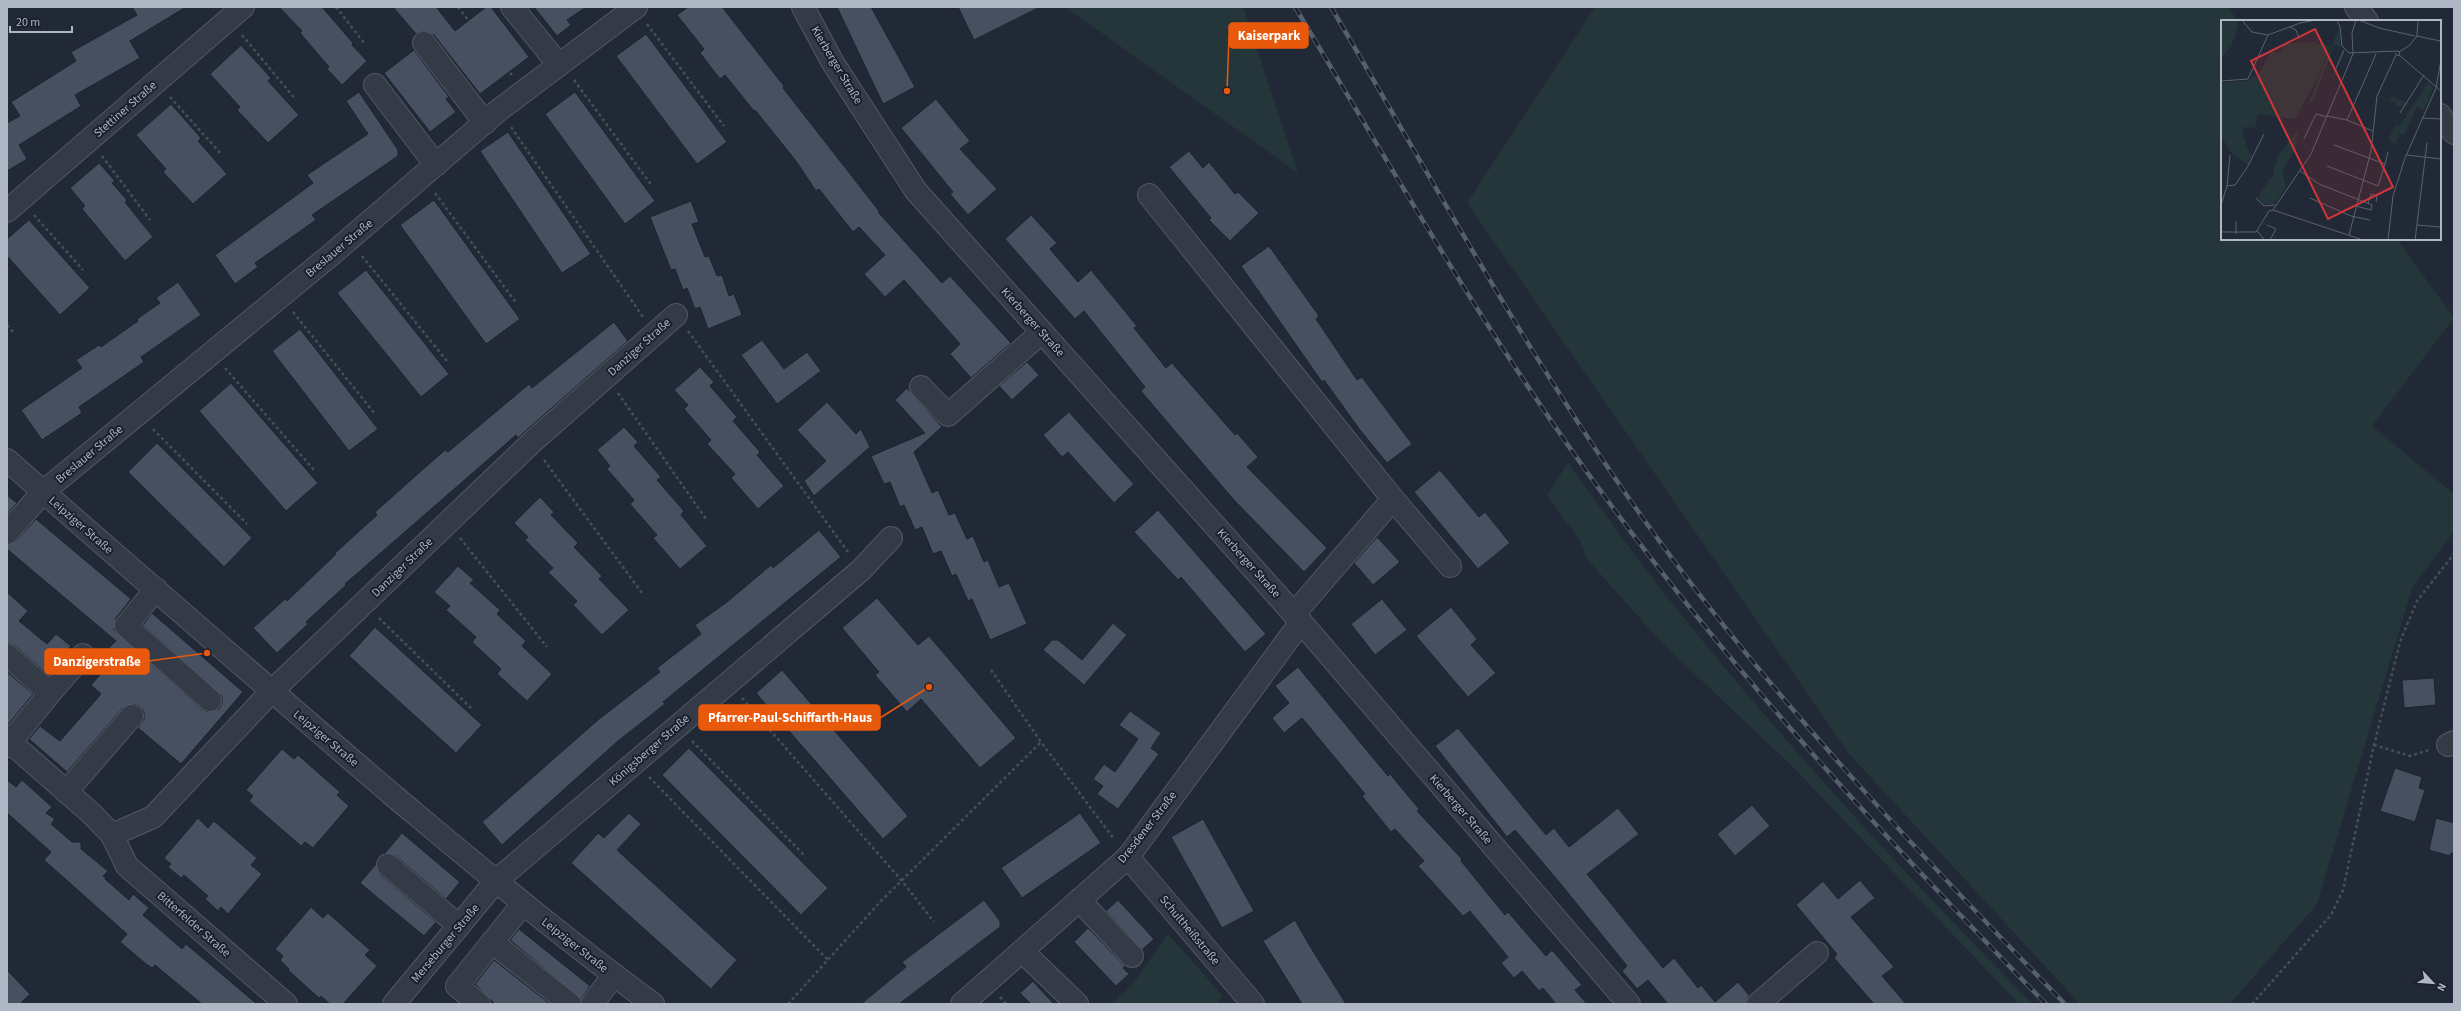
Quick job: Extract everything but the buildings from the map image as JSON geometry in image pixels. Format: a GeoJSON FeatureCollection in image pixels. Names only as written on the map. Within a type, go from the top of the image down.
{"type":"FeatureCollection","features":[{"type":"Feature","properties":{"kind":"street"},"geometry":{"type":"LineString","coordinates":[[512,7],[560,64]]}},
{"type":"Feature","properties":{"kind":"street","name":"Breslauer Straße"},"geometry":{"type":"LineString","coordinates":[[9,527],[43,492],[213,354],[349,240],[492,116],[636,7]]}},
{"type":"Feature","properties":{"kind":"street","name":"Kierberger Straße"},"geometry":{"type":"LineString","coordinates":[[803,7],[833,63],[916,191],[1298,618],[1628,1004]]}},
{"type":"Feature","properties":{"kind":"street"},"geometry":{"type":"LineString","coordinates":[[2356,7],[2366,20]]}},
{"type":"Feature","properties":{"kind":"street","name":"Stettiner Straße"},"geometry":{"type":"LineString","coordinates":[[14,205],[236,13]]}},
{"type":"Feature","properties":{"kind":"street"},"geometry":{"type":"LineString","coordinates":[[424,44],[492,116]]}},
{"type":"Feature","properties":{"kind":"street"},"geometry":{"type":"LineString","coordinates":[[375,85],[429,170]]}},
{"type":"Feature","properties":{"kind":"street"},"geometry":{"type":"LineString","coordinates":[[2441,116],[2454,133]]}},
{"type":"Feature","properties":{"kind":"street"},"geometry":{"type":"LineString","coordinates":[[1149,195],[1393,499],[1450,566]]}},
{"type":"Feature","properties":{"kind":"street","name":"Danziger Straße"},"geometry":{"type":"LineString","coordinates":[[272,691],[532,443],[676,315]]}},
{"type":"Feature","properties":{"kind":"street"},"geometry":{"type":"LineString","coordinates":[[921,387],[948,416],[1042,332]]}},
{"type":"Feature","properties":{"kind":"street","name":"Leipziger Straße"},"geometry":{"type":"LineString","coordinates":[[7,460],[272,691],[496,882],[653,1004]]}},
{"type":"Feature","properties":{"kind":"street"},"geometry":{"type":"LineString","coordinates":[[1298,618],[1393,499]]}},
{"type":"Feature","properties":{"kind":"street","name":"Königsberger Straße"},"geometry":{"type":"LineString","coordinates":[[496,882],[861,570],[891,538]]}},
{"type":"Feature","properties":{"kind":"street"},"geometry":{"type":"LineString","coordinates":[[156,589],[126,626],[210,700]]}},
{"type":"Feature","properties":{"kind":"street","name":"Dresdener Straße"},"geometry":{"type":"LineString","coordinates":[[962,1004],[1128,857],[1298,618]]}},
{"type":"Feature","properties":{"kind":"street"},"geometry":{"type":"LineString","coordinates":[[7,655],[50,693]]}},
{"type":"Feature","properties":{"kind":"street"},"geometry":{"type":"LineString","coordinates":[[9,744],[83,655]]}},
{"type":"Feature","properties":{"kind":"street"},"geometry":{"type":"LineString","coordinates":[[112,836],[152,817],[272,691]]}},
{"type":"Feature","properties":{"kind":"street"},"geometry":{"type":"LineString","coordinates":[[66,792],[132,716]]}},
{"type":"Feature","properties":{"kind":"street","name":"Bitterfelder Straße"},"geometry":{"type":"LineString","coordinates":[[9,744],[66,792],[112,836],[127,866],[286,1004]]}},
{"type":"Feature","properties":{"kind":"street","name":"Schultheißstraße"},"geometry":{"type":"LineString","coordinates":[[1128,857],[1253,1004]]}},
{"type":"Feature","properties":{"kind":"street"},"geometry":{"type":"LineString","coordinates":[[388,865],[459,926]]}},
{"type":"Feature","properties":{"kind":"street","name":"Merseburger Straße"},"geometry":{"type":"LineString","coordinates":[[394,1004],[496,882]]}},
{"type":"Feature","properties":{"kind":"street"},"geometry":{"type":"LineString","coordinates":[[1079,900],[1132,956]]}},
{"type":"Feature","properties":{"kind":"street"},"geometry":{"type":"LineString","coordinates":[[479,1004],[457,986],[523,904]]}},
{"type":"Feature","properties":{"kind":"street"},"geometry":{"type":"LineString","coordinates":[[492,942],[570,1004]]}},
{"type":"Feature","properties":{"kind":"street"},"geometry":{"type":"LineString","coordinates":[[1022,951],[1077,1004]]}},
{"type":"Feature","properties":{"kind":"street"},"geometry":{"type":"LineString","coordinates":[[1758,1004],[1817,953]]}},
{"type":"Feature","properties":{"kind":"street"},"geometry":{"type":"LineString","coordinates":[[592,1004],[614,975]]}},
{"type":"Feature","properties":{"kind":"path"},"geometry":{"type":"LineString","coordinates":[[336,7],[364,43]]}},
{"type":"Feature","properties":{"kind":"path"},"geometry":{"type":"LineString","coordinates":[[458,7],[525,91]]}},
{"type":"Feature","properties":{"kind":"path"},"geometry":{"type":"LineString","coordinates":[[636,7],[724,126]]}},
{"type":"Feature","properties":{"kind":"path"},"geometry":{"type":"LineString","coordinates":[[236,13],[296,100]]}},
{"type":"Feature","properties":{"kind":"path"},"geometry":{"type":"LineString","coordinates":[[560,64],[652,186]]}},
{"type":"Feature","properties":{"kind":"path"},"geometry":{"type":"LineString","coordinates":[[157,81],[222,155]]}},
{"type":"Feature","properties":{"kind":"path"},"geometry":{"type":"LineString","coordinates":[[492,116],[654,334]]}},
{"type":"Feature","properties":{"kind":"path"},"geometry":{"type":"LineString","coordinates":[[90,140],[150,220]]}},
{"type":"Feature","properties":{"kind":"path"},"geometry":{"type":"LineString","coordinates":[[429,170],[517,304]]}},
{"type":"Feature","properties":{"kind":"path"},"geometry":{"type":"LineString","coordinates":[[14,205],[83,270]]}},
{"type":"Feature","properties":{"kind":"path"},"geometry":{"type":"LineString","coordinates":[[349,240],[447,361]]}},
{"type":"Feature","properties":{"kind":"path"},"geometry":{"type":"LineString","coordinates":[[280,297],[375,414]]}},
{"type":"Feature","properties":{"kind":"path"},"geometry":{"type":"LineString","coordinates":[[676,315],[861,570]]}},
{"type":"Feature","properties":{"kind":"path"},"geometry":{"type":"LineString","coordinates":[[7,325],[13,332]]}},
{"type":"Feature","properties":{"kind":"path"},"geometry":{"type":"LineString","coordinates":[[213,354],[314,470]]}},
{"type":"Feature","properties":{"kind":"path"},"geometry":{"type":"LineString","coordinates":[[606,377],[706,519]]}},
{"type":"Feature","properties":{"kind":"path"},"geometry":{"type":"LineString","coordinates":[[138,414],[247,524]]}},
{"type":"Feature","properties":{"kind":"path"},"geometry":{"type":"LineString","coordinates":[[532,443],[642,593]]}},
{"type":"Feature","properties":{"kind":"path"},"geometry":{"type":"LineString","coordinates":[[448,523],[547,647]]}},
{"type":"Feature","properties":{"kind":"path"},"geometry":{"type":"LineString","coordinates":[[2252,1004],[2331,915],[2343,890],[2374,745],[2400,642],[2417,601],[2454,554]]}},
{"type":"Feature","properties":{"kind":"path"},"geometry":{"type":"LineString","coordinates":[[364,603],[473,710]]}},
{"type":"Feature","properties":{"kind":"path"},"geometry":{"type":"LineString","coordinates":[[991,670],[1041,742],[1128,857]]}},
{"type":"Feature","properties":{"kind":"path"},"geometry":{"type":"LineString","coordinates":[[728,683],[902,881],[934,922]]}},
{"type":"Feature","properties":{"kind":"path"},"geometry":{"type":"LineString","coordinates":[[677,726],[804,855]]}},
{"type":"Feature","properties":{"kind":"path"},"geometry":{"type":"LineString","coordinates":[[788,1004],[902,881],[1041,742]]}},
{"type":"Feature","properties":{"kind":"path"},"geometry":{"type":"LineString","coordinates":[[2374,745],[2410,756],[2451,743]]}},
{"type":"Feature","properties":{"kind":"path"},"geometry":{"type":"LineString","coordinates":[[635,762],[828,960]]}},
{"type":"Feature","properties":{"kind":"shaded area"},"geometry":{"type":"Polygon","coordinates":[[[1067,7],[1243,7],[1298,173],[1068,9],[1067,7]]]}},
{"type":"Feature","properties":{"kind":"shaded area"},"geometry":{"type":"Polygon","coordinates":[[[1595,7],[2228,7],[2237,20],[2221,20],[2221,240],[2398,240],[2454,318],[2372,426],[2454,494],[2454,531],[2412,588],[2317,904],[2230,1004],[2080,1004],[1850,755],[1467,203],[1595,7]]]}},
{"type":"Feature","properties":{"kind":"shaded area"},"geometry":{"type":"Polygon","coordinates":[[[1568,463],[1669,599],[1767,718],[1854,816],[1942,911],[2033,1004],[2019,1004],[1794,768],[1661,642],[1587,559],[1580,541],[1547,495],[1568,463]]]}},
{"type":"Feature","properties":{"kind":"shaded area"},"geometry":{"type":"Polygon","coordinates":[[[1168,934],[1223,996],[1216,1004],[1112,1004],[1132,985],[1168,934]]]}},
{"type":"Feature","properties":{"kind":"railway"},"geometry":{"type":"LineString","coordinates":[[1295,7],[1407,195],[1484,320],[1565,442],[1658,568],[1710,633],[1818,760],[1931,884],[2046,1004]]}},
{"type":"Feature","properties":{"kind":"railway"},"geometry":{"type":"LineString","coordinates":[[1331,7],[1522,334],[1604,462],[1694,588],[1744,651],[1847,772],[1900,831],[2065,1004]]}},
{"type":"Feature","properties":{"kind":"place","name":"Kaiserpark"},"geometry":{"type":"Point","coordinates":[1227,91]}},
{"type":"Feature","properties":{"kind":"place","name":"Danzigerstraße"},"geometry":{"type":"Point","coordinates":[207,653]}},
{"type":"Feature","properties":{"kind":"place","name":"Pfarrer-Paul-Schiffarth-Haus"},"geometry":{"type":"Point","coordinates":[929,687]}}]}
